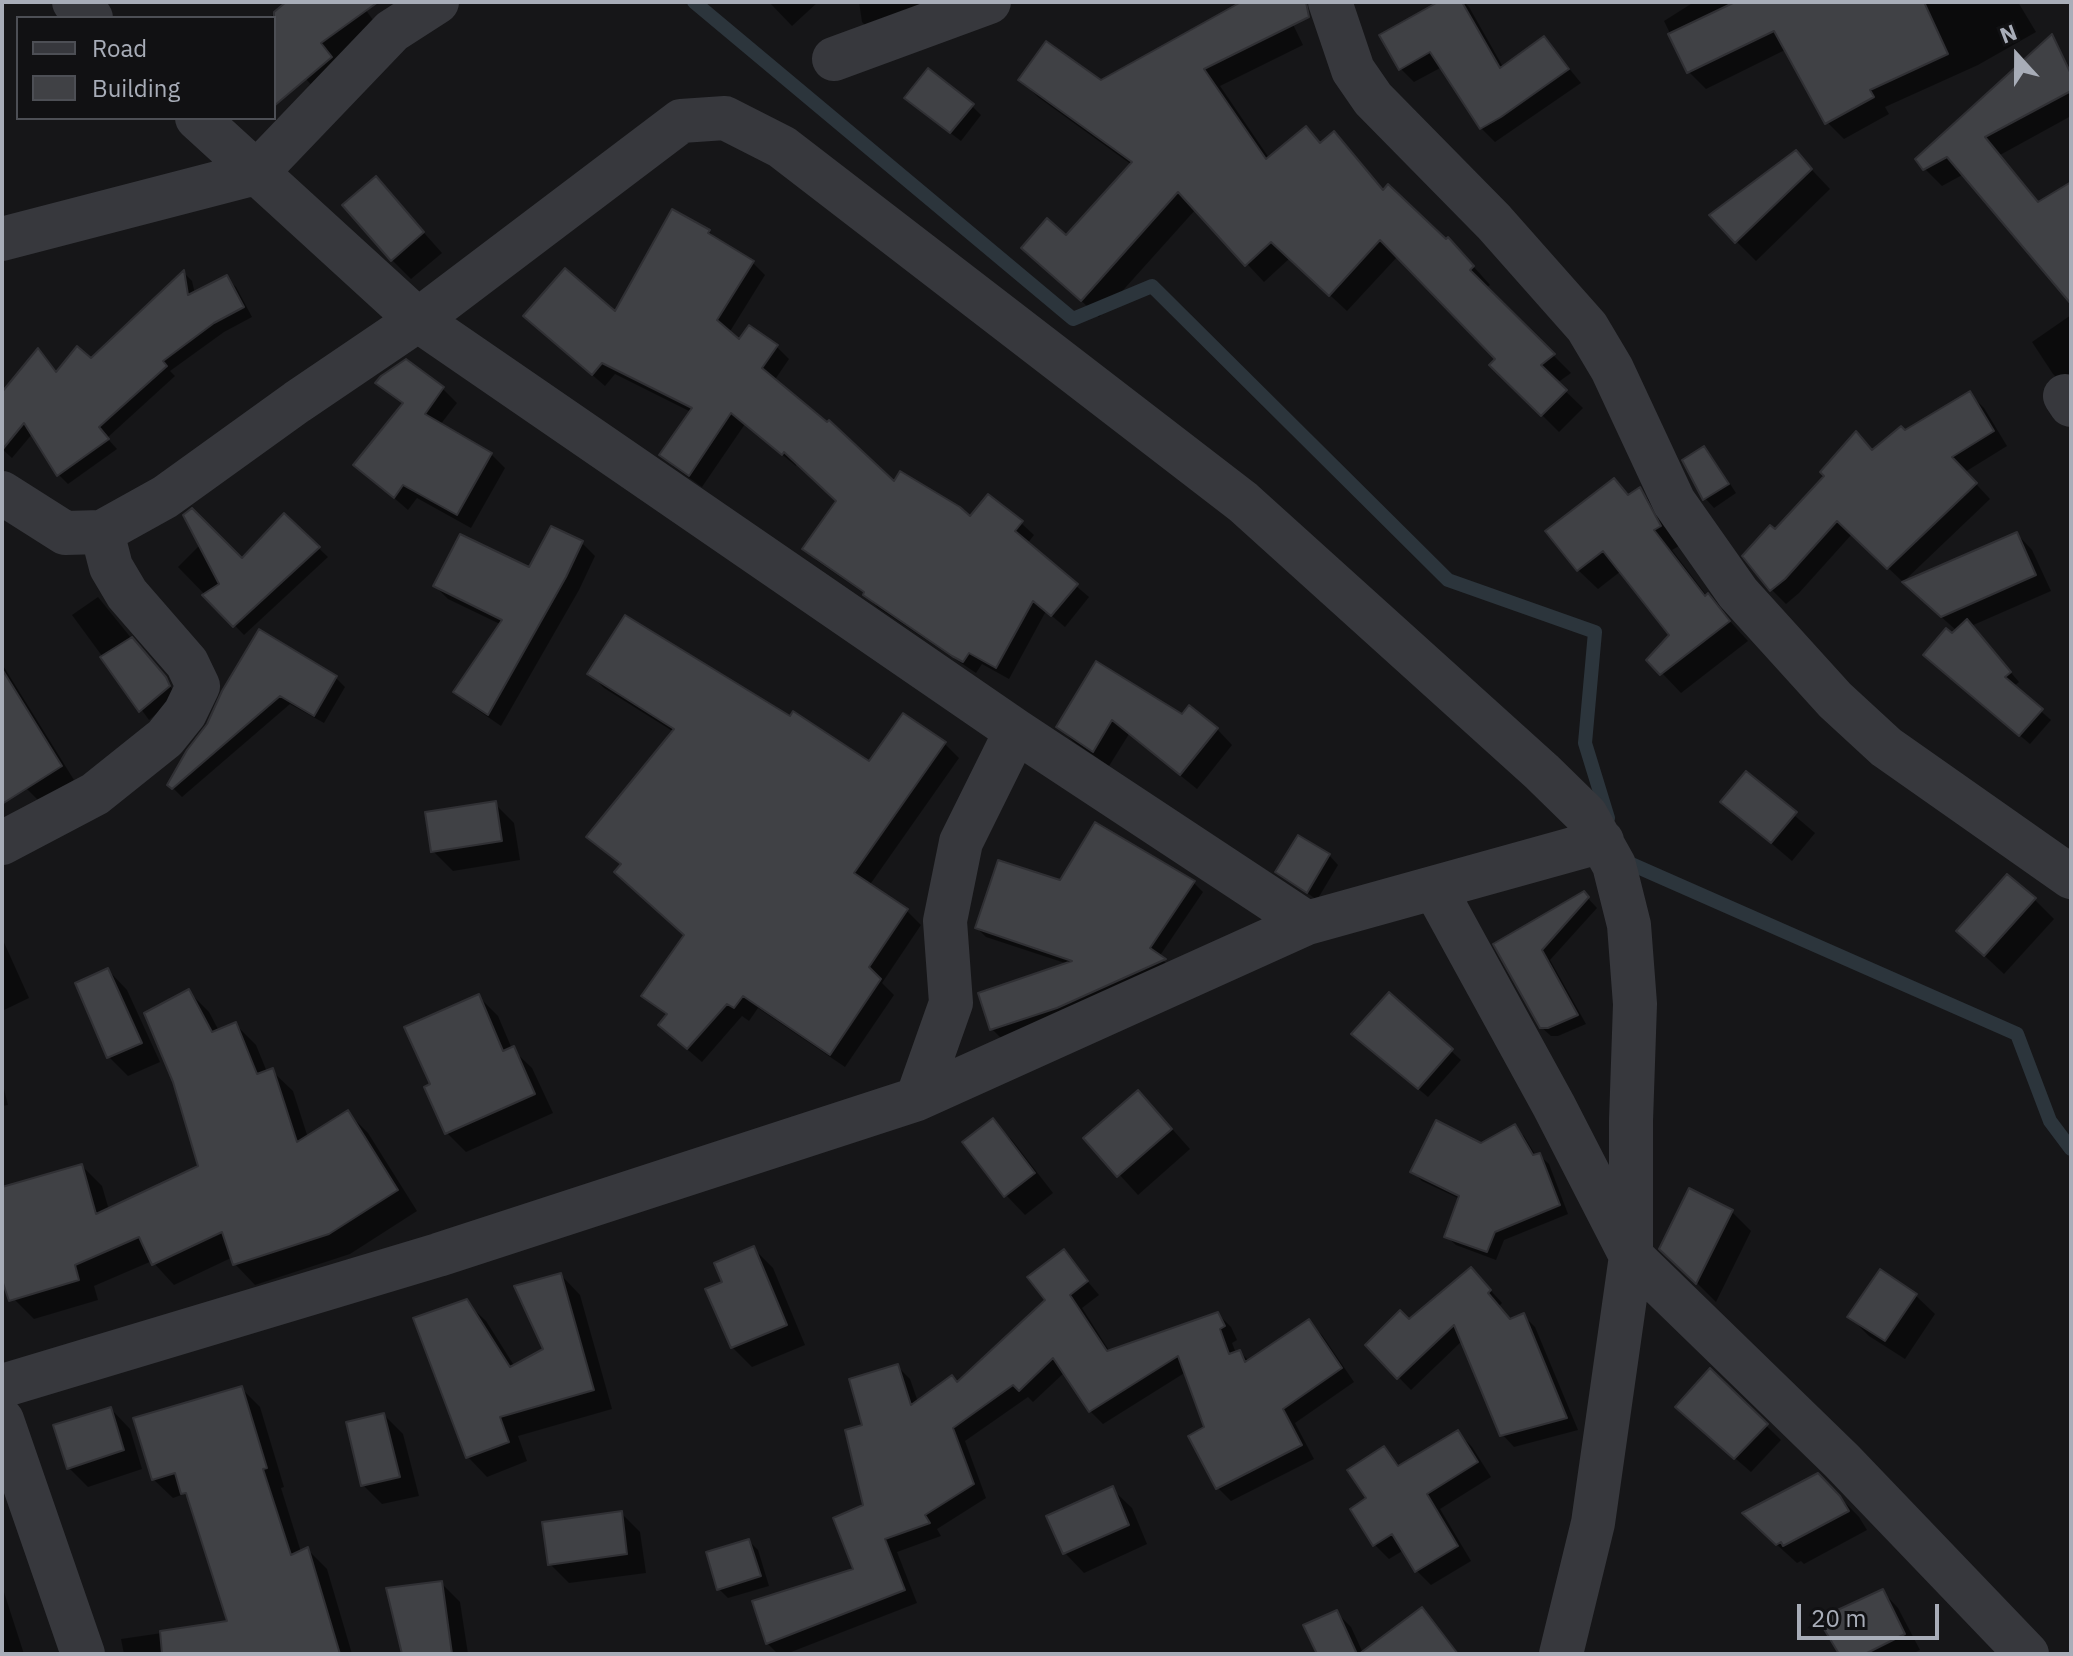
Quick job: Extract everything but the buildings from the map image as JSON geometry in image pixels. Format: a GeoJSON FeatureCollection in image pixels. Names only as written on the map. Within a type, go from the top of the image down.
{"type":"FeatureCollection","features":[{"type":"Feature","properties":{"kind":"street"},"geometry":{"type":"LineString","coordinates":[[74,2],[89,16]]}},
{"type":"Feature","properties":{"kind":"street"},"geometry":{"type":"LineString","coordinates":[[2,239],[256,173],[392,31],[437,2]]}},
{"type":"Feature","properties":{"kind":"street"},"geometry":{"type":"LineString","coordinates":[[834,59],[989,2]]}},
{"type":"Feature","properties":{"kind":"street"},"geometry":{"type":"LineString","coordinates":[[1330,2],[1353,70],[1373,99],[1494,222],[1587,327],[1612,369],[1674,502],[1738,593],[1835,700],[1886,747],[2071,877]]}},
{"type":"Feature","properties":{"kind":"street"},"geometry":{"type":"LineString","coordinates":[[2,493],[65,533],[102,532],[165,497],[418,320],[681,121],[725,118],[782,147],[1243,502],[1542,772],[1586,815],[1602,841],[1614,865],[1629,925],[1635,1004],[1631,1256],[1593,1523],[1561,1654]]}},
{"type":"Feature","properties":{"kind":"street"},"geometry":{"type":"LineString","coordinates":[[199,120],[418,320],[1016,731],[1307,923]]}},
{"type":"Feature","properties":{"kind":"street"},"geometry":{"type":"LineString","coordinates":[[2,843],[95,794],[153,748],[185,713],[198,686],[187,663],[127,594],[111,567],[102,532]]}},
{"type":"Feature","properties":{"kind":"street"},"geometry":{"type":"LineString","coordinates":[[917,1099],[951,1003],[945,921],[961,842],[1016,731]]}},
{"type":"Feature","properties":{"kind":"street"},"geometry":{"type":"LineString","coordinates":[[2,1386],[438,1255],[917,1099],[1307,923],[1602,841]]}},
{"type":"Feature","properties":{"kind":"street"},"geometry":{"type":"LineString","coordinates":[[1435,889],[1554,1106],[1631,1256],[1842,1461],[2027,1654]]}},
{"type":"Feature","properties":{"kind":"street"},"geometry":{"type":"LineString","coordinates":[[2,1420],[83,1654]]}},
{"type":"Feature","properties":{"kind":"waterway"},"geometry":{"type":"LineString","coordinates":[[694,2],[1073,319],[1152,286],[1448,580],[1595,632],[1585,743],[1608,818]]}},
{"type":"Feature","properties":{"kind":"waterway"},"geometry":{"type":"LineString","coordinates":[[1622,860],[2017,1034],[2050,1121],[2071,1149]]}}]}
